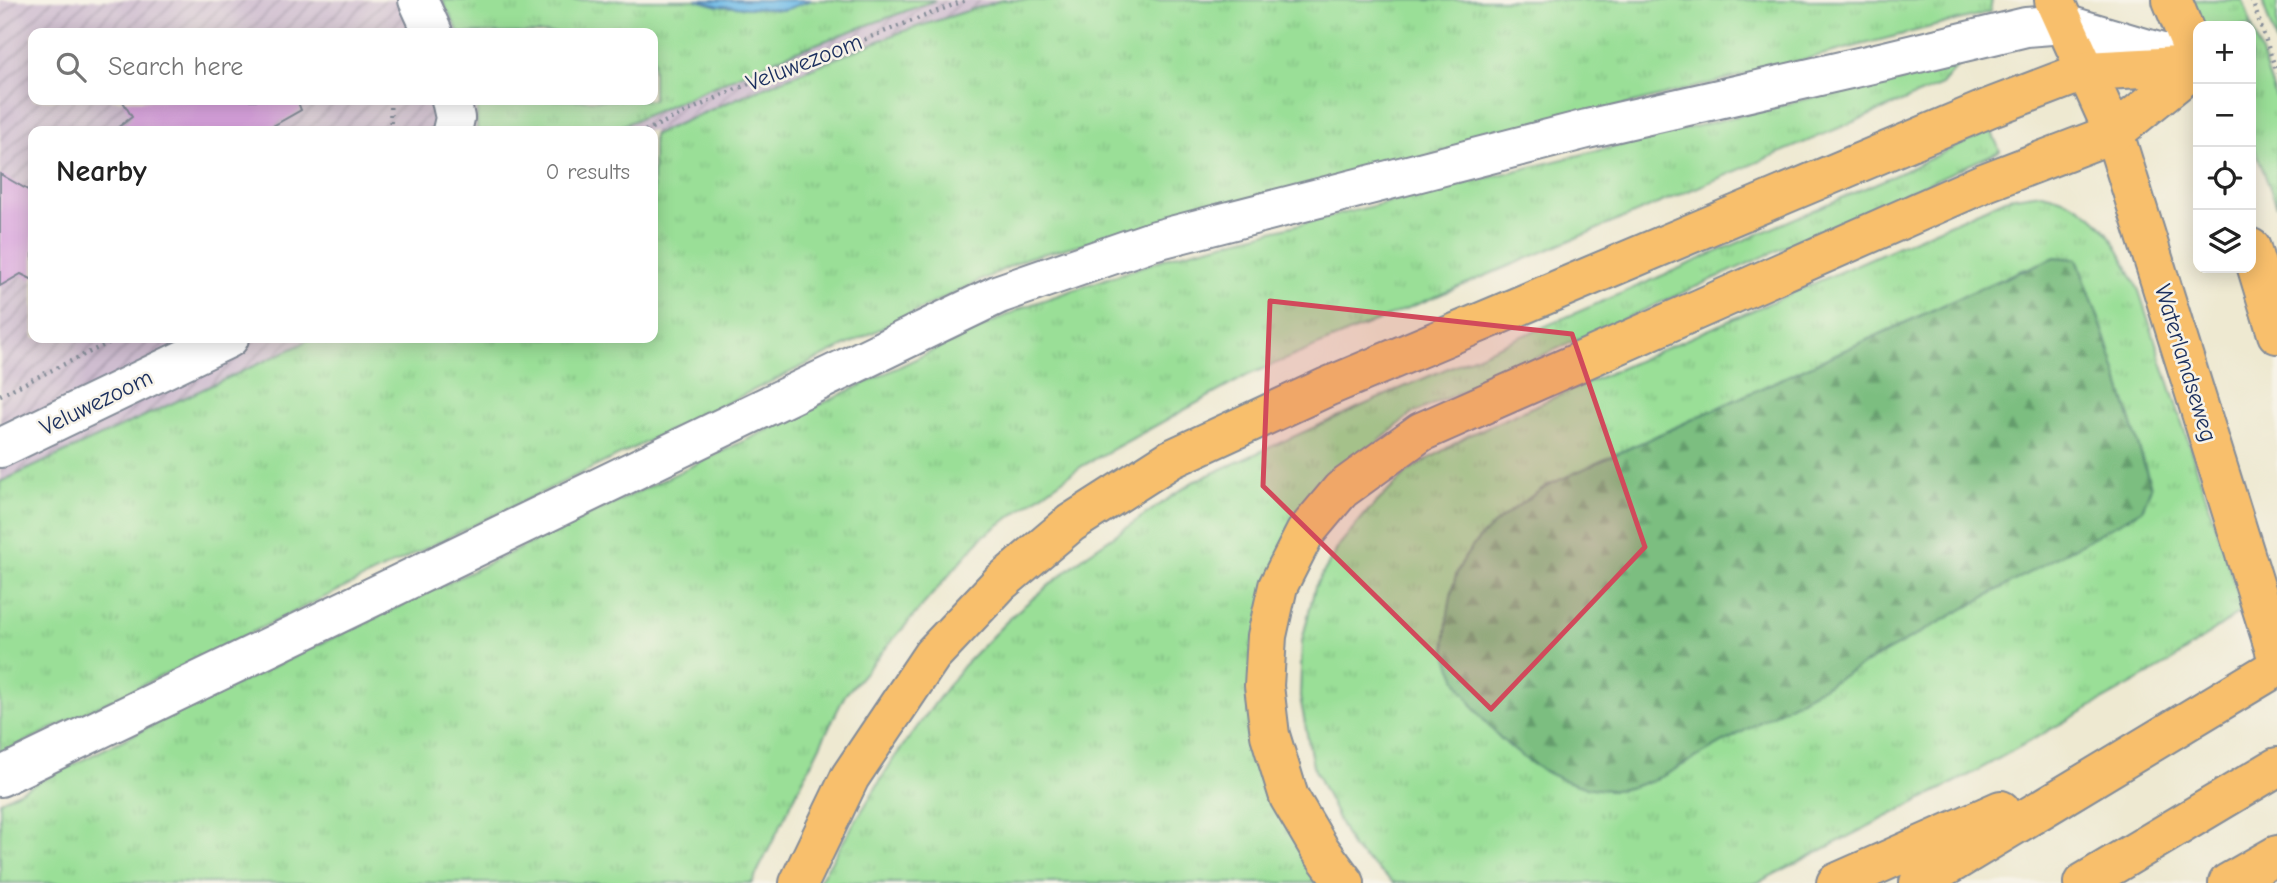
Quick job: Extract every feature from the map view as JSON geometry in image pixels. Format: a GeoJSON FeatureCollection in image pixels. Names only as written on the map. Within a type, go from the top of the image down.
{"type":"FeatureCollection","features":[{"type":"Feature","properties":{"kind":"main road"},"geometry":{"type":"LineString","coordinates":[[2172,0],[2193,52]]}},
{"type":"Feature","properties":{"kind":"main road","name":"Waterlandseweg"},"geometry":{"type":"LineString","coordinates":[[2059,12],[2114,133],[2277,657]]}},
{"type":"Feature","properties":{"kind":"main road"},"geometry":{"type":"LineString","coordinates":[[799,883],[850,777],[932,655],[1000,583],[1071,523],[1171,459],[1327,387],[1989,108],[2086,71],[2193,64]]}},
{"type":"Feature","properties":{"kind":"main road"},"geometry":{"type":"LineString","coordinates":[[1345,883],[1319,848],[1289,797],[1270,735],[1264,686],[1268,636],[1278,586],[1305,533],[1342,490],[1421,432],[1986,182],[2114,133],[2193,68]]}},
{"type":"Feature","properties":{"kind":"main road"},"geometry":{"type":"LineString","coordinates":[[2256,265],[2277,334]]}},
{"type":"Feature","properties":{"kind":"main road"},"geometry":{"type":"LineString","coordinates":[[1919,883],[2277,667]]}},
{"type":"Feature","properties":{"kind":"main road"},"geometry":{"type":"LineString","coordinates":[[1836,883],[2153,743]]}},
{"type":"Feature","properties":{"kind":"main road"},"geometry":{"type":"LineString","coordinates":[[2083,883],[2266,774]]}},
{"type":"Feature","properties":{"kind":"main road"},"geometry":{"type":"LineString","coordinates":[[2228,883],[2277,855]]}},
{"type":"Feature","properties":{"kind":"street"},"geometry":{"type":"LineString","coordinates":[[418,0],[431,28]]}},
{"type":"Feature","properties":{"kind":"street"},"geometry":{"type":"LineString","coordinates":[[0,777],[999,295],[1152,241],[1587,129],[2026,27],[2059,12],[2193,62]]}},
{"type":"Feature","properties":{"kind":"street"},"geometry":{"type":"LineString","coordinates":[[453,105],[453,126]]}},
{"type":"Feature","properties":{"kind":"street","name":"Veluwezoom"},"geometry":{"type":"LineString","coordinates":[[0,448],[219,343]]}},
{"type":"Feature","properties":{"kind":"path","name":"Veluwezoom"},"geometry":{"type":"LineString","coordinates":[[656,126],[736,89],[966,0]]}},
{"type":"Feature","properties":{"kind":"path"},"geometry":{"type":"LineString","coordinates":[[2252,0],[2277,73]]}},
{"type":"Feature","properties":{"kind":"path"},"geometry":{"type":"LineString","coordinates":[[390,105],[391,126]]}},
{"type":"Feature","properties":{"kind":"path"},"geometry":{"type":"LineString","coordinates":[[0,395],[109,343]]}},
{"type":"Feature","properties":{"kind":"highlighted area"},"geometry":{"type":"Polygon","coordinates":[[[1270,301],[1572,334],[1645,547],[1491,709],[1263,486],[1270,301]]]}},
{"type":"Feature","properties":{"kind":"shaded area"},"geometry":{"type":"Polygon","coordinates":[[[0,0],[1201,0],[658,186],[658,126],[28,126],[28,343],[316,343],[0,500],[0,0]]]}},
{"type":"Feature","properties":{"kind":"green space"},"geometry":{"type":"Polygon","coordinates":[[[442,0],[697,0],[719,6],[784,10],[811,0],[936,0],[786,55],[622,126],[477,126],[477,105],[658,105],[658,28],[456,28],[442,0]]]}},
{"type":"Feature","properties":{"kind":"green space"},"geometry":{"type":"Polygon","coordinates":[[[1002,0],[1992,0],[1990,12],[1027,258],[0,754],[0,482],[303,343],[658,343],[658,133],[901,32],[1002,0]]]}},
{"type":"Feature","properties":{"kind":"green space"},"geometry":{"type":"Polygon","coordinates":[[[2192,0],[2243,0],[2250,21],[2201,21],[2192,0]]]}},
{"type":"Feature","properties":{"kind":"green space"},"geometry":{"type":"Polygon","coordinates":[[[2262,0],[2277,0],[2277,46],[2262,0]]]}},
{"type":"Feature","properties":{"kind":"green space"},"geometry":{"type":"Polygon","coordinates":[[[2256,39],[2277,101],[2277,206],[2256,152],[2256,39]]]}},
{"type":"Feature","properties":{"kind":"green space"},"geometry":{"type":"Polygon","coordinates":[[[1952,63],[1958,66],[1942,85],[1248,375],[1082,466],[982,537],[845,695],[752,883],[0,883],[0,801],[203,700],[1024,307],[1175,255],[1952,63]]]}},
{"type":"Feature","properties":{"kind":"green space"},"geometry":{"type":"Polygon","coordinates":[[[1991,130],[2000,151],[1411,414],[1327,485],[1251,645],[1329,883],[818,883],[894,758],[963,666],[1014,614],[1086,555],[1193,482],[1395,391],[1902,172],[1991,130]]]}},
{"type":"Feature","properties":{"kind":"green space"},"geometry":{"type":"Polygon","coordinates":[[[2041,193],[2061,198],[2092,216],[2113,241],[2139,291],[2243,610],[2166,665],[1969,775],[1757,883],[1394,883],[1352,848],[1313,766],[1300,697],[1302,641],[1315,587],[1340,544],[1368,511],[1409,471],[1469,435],[2008,198],[2041,193]],[[2077,259],[2024,269],[1546,486],[1511,511],[2142,510],[2151,487],[2106,339],[2077,259]]]}},
{"type":"Feature","properties":{"kind":"green space"},"geometry":{"type":"Polygon","coordinates":[[[2055,257],[2077,259],[2106,339],[2151,487],[2142,510],[1661,777],[1626,789],[1588,787],[1561,779],[1511,748],[1489,727],[1457,679],[1447,654],[1446,637],[1458,570],[1474,544],[1496,522],[1546,486],[2055,257]]]}},
{"type":"Feature","properties":{"kind":"water"},"geometry":{"type":"Polygon","coordinates":[[[697,0],[811,0],[784,10],[719,6],[697,0]]]}},
{"type":"Feature","properties":{"kind":"building"},"geometry":{"type":"Polygon","coordinates":[[[125,105],[299,105],[301,110],[273,126],[120,126],[132,117],[125,105]]]}},
{"type":"Feature","properties":{"kind":"building"},"geometry":{"type":"Polygon","coordinates":[[[0,174],[28,190],[28,278],[21,274],[0,286],[0,174]]]}}]}
